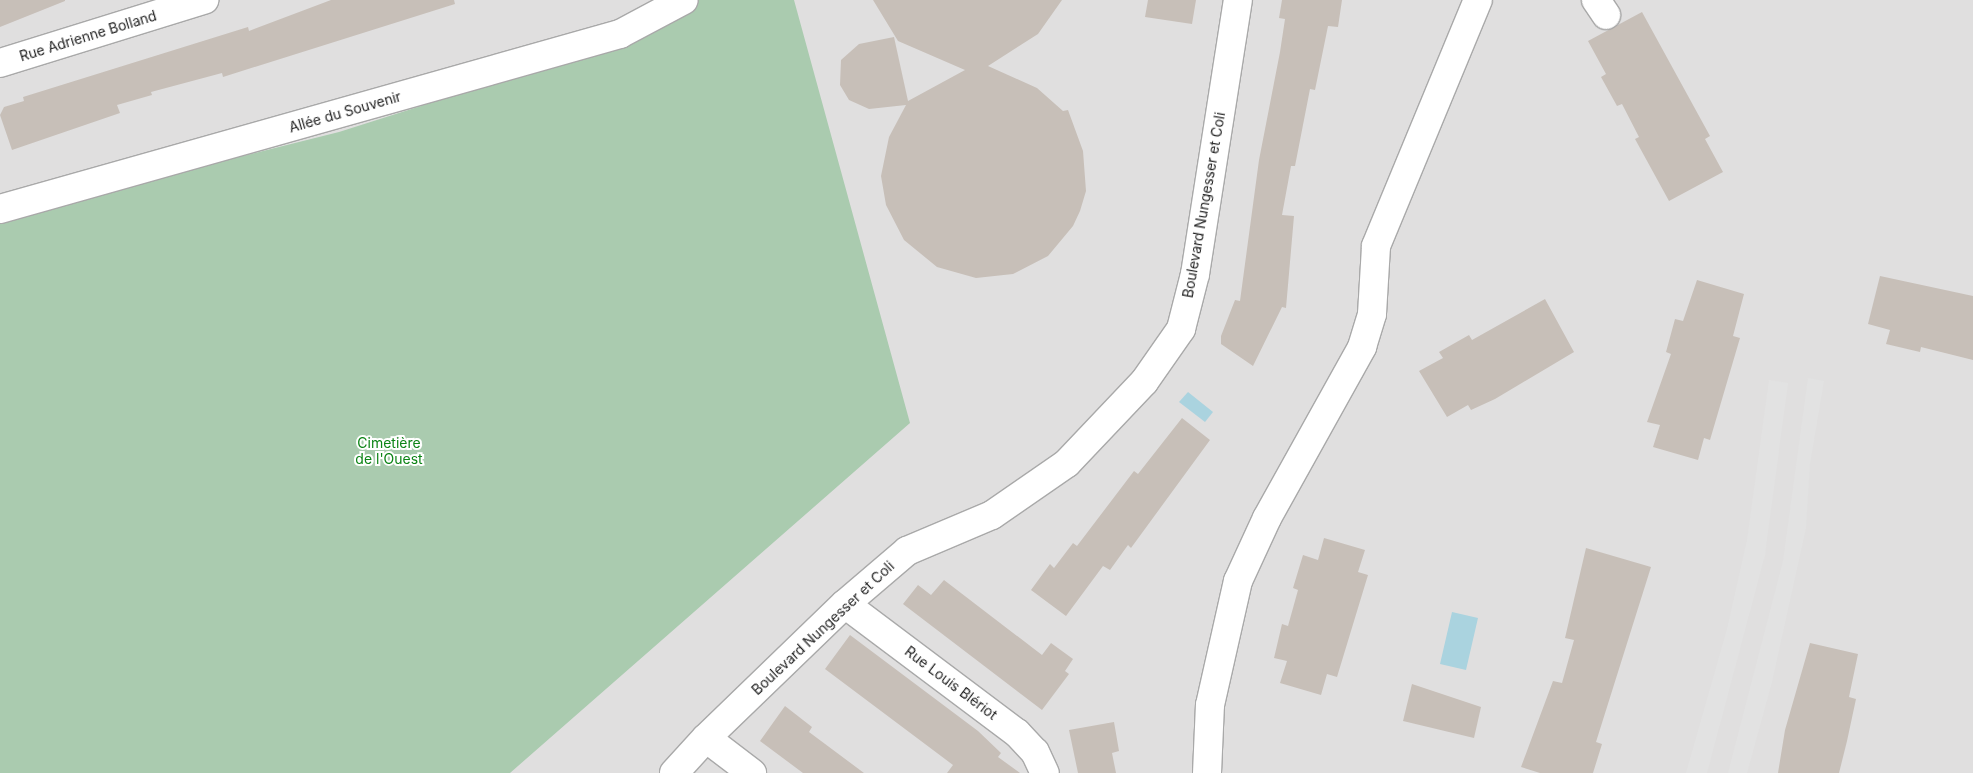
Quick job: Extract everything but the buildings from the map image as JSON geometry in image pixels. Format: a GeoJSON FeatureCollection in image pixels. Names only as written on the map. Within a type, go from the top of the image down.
{"type":"FeatureCollection","features":[{"type":"Feature","properties":{"kind":"street","name":"Rue Adrienne Bolland"},"geometry":{"type":"LineString","coordinates":[[0,63],[134,10],[204,0]]}},
{"type":"Feature","properties":{"kind":"street","name":"Allée du Souvenir"},"geometry":{"type":"LineString","coordinates":[[0,209],[620,34],[684,0]]}},
{"type":"Feature","properties":{"kind":"street","name":"Boulevard Nungesser et Coli"},"geometry":{"type":"LineString","coordinates":[[674,773],[706,738],[845,604],[907,551],[992,514],[1067,463],[1144,382],[1181,329],[1195,274],[1238,0]]}},
{"type":"Feature","properties":{"kind":"street"},"geometry":{"type":"LineString","coordinates":[[1207,773],[1210,705],[1238,581],[1267,518],[1362,347],[1372,314],[1376,246],[1478,0]]}},
{"type":"Feature","properties":{"kind":"street","name":"Rue Louis Blériot"},"geometry":{"type":"LineString","coordinates":[[845,604],[1017,733],[1035,752],[1045,773]]}},
{"type":"Feature","properties":{"kind":"street"},"geometry":{"type":"LineString","coordinates":[[706,738],[752,773]]}},
{"type":"Feature","properties":{"kind":"shaded area"},"geometry":{"type":"Polygon","coordinates":[[[0,0],[1973,0],[1973,773],[0,773],[0,0]]]}},
{"type":"Feature","properties":{"kind":"shaded area"},"geometry":{"type":"Polygon","coordinates":[[[1808,378],[1824,381],[1810,464],[1806,528],[1772,682],[1747,773],[1728,773],[1783,561],[1808,378]]]}},
{"type":"Feature","properties":{"kind":"shaded area"},"geometry":{"type":"Polygon","coordinates":[[[1769,380],[1788,383],[1765,555],[1707,773],[1686,773],[1727,629],[1747,540],[1769,380]]]}},
{"type":"Feature","properties":{"kind":"green space","name":"Cimetière de l'Ouest"},"geometry":{"type":"Polygon","coordinates":[[[694,0],[794,0],[910,423],[510,773],[0,773],[0,217],[339,132],[623,42],[694,0]]]}},
{"type":"Feature","properties":{"kind":"water"},"geometry":{"type":"Polygon","coordinates":[[[1188,392],[1213,412],[1205,422],[1179,402],[1188,392]]]}},
{"type":"Feature","properties":{"kind":"water"},"geometry":{"type":"Polygon","coordinates":[[[1452,612],[1478,618],[1466,670],[1440,664],[1452,612]]]}}]}
